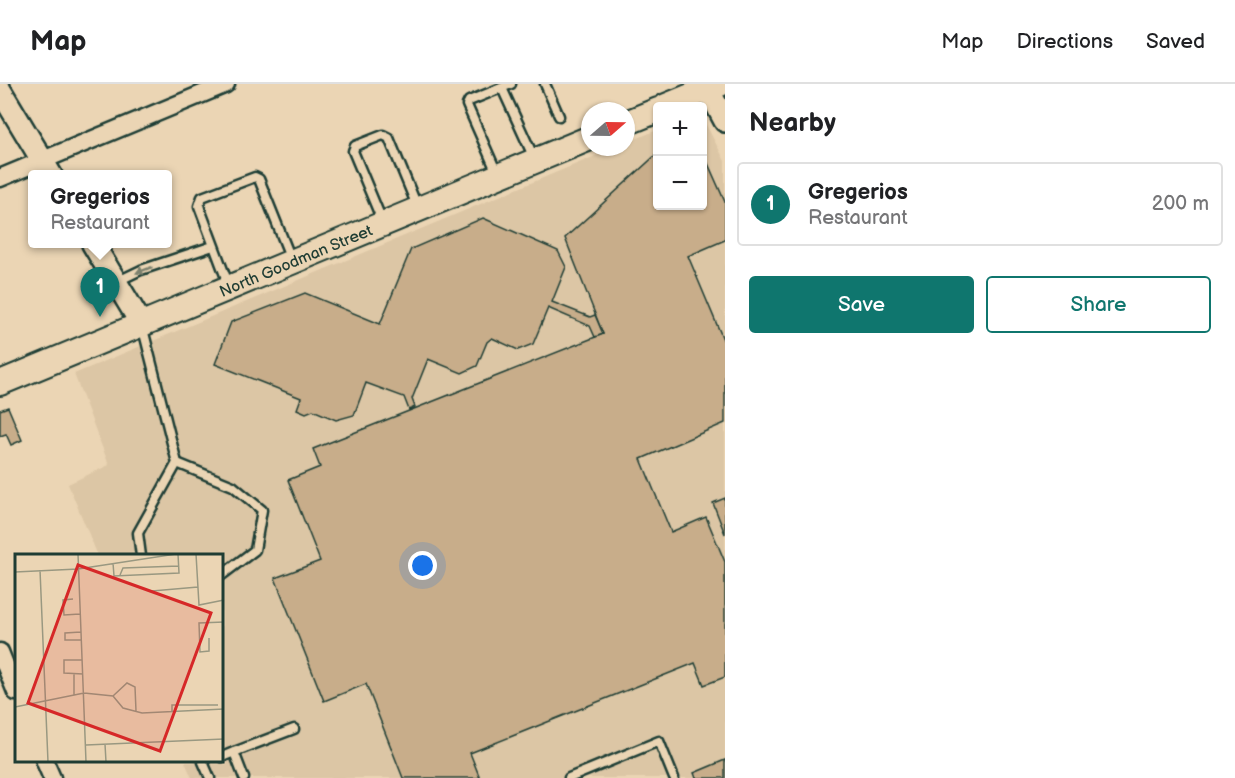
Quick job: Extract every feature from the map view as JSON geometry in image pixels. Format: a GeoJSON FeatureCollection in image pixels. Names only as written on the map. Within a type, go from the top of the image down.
{"type":"FeatureCollection","features":[{"type":"Feature","properties":{"kind":"main road"},"geometry":{"type":"LineString","coordinates":[[675,102],[711,86]]}},
{"type":"Feature","properties":{"kind":"main road"},"geometry":{"type":"LineString","coordinates":[[635,119],[653,112]]}},
{"type":"Feature","properties":{"kind":"main road","name":"North Goodman Street"},"geometry":{"type":"LineString","coordinates":[[0,382],[581,142]]}},
{"type":"Feature","properties":{"kind":"street"},"geometry":{"type":"LineString","coordinates":[[0,90],[47,167],[226,84]]}},
{"type":"Feature","properties":{"kind":"street"},"geometry":{"type":"LineString","coordinates":[[711,86],[725,121]]}},
{"type":"Feature","properties":{"kind":"street"},"geometry":{"type":"LineString","coordinates":[[0,178],[28,171]]}},
{"type":"Feature","properties":{"kind":"street"},"geometry":{"type":"LineString","coordinates":[[96,248],[142,325]]}},
{"type":"Feature","properties":{"kind":"street"},"geometry":{"type":"LineString","coordinates":[[0,652],[15,690]]}},
{"type":"Feature","properties":{"kind":"street"},"geometry":{"type":"LineString","coordinates":[[45,763],[52,778]]}},
{"type":"Feature","properties":{"kind":"lane"},"geometry":{"type":"LineString","coordinates":[[545,84],[559,116]]}},
{"type":"Feature","properties":{"kind":"lane"},"geometry":{"type":"LineString","coordinates":[[499,176],[467,105],[469,101],[507,86],[535,161]]}},
{"type":"Feature","properties":{"kind":"lane"},"geometry":{"type":"LineString","coordinates":[[383,224],[353,151],[355,146],[383,135],[389,138],[418,210]]}},
{"type":"Feature","properties":{"kind":"lane"},"geometry":{"type":"LineString","coordinates":[[230,288],[199,206],[202,197],[255,177],[262,183],[292,262]]}},
{"type":"Feature","properties":{"kind":"lane"},"geometry":{"type":"LineString","coordinates":[[116,282],[141,270],[213,246]]}},
{"type":"Feature","properties":{"kind":"lane"},"geometry":{"type":"LineString","coordinates":[[141,554],[138,533],[177,463],[142,325]]}},
{"type":"Feature","properties":{"kind":"lane"},"geometry":{"type":"LineString","coordinates":[[177,463],[233,486],[262,510],[255,550],[224,573]]}},
{"type":"Feature","properties":{"kind":"lane"},"geometry":{"type":"LineString","coordinates":[[224,756],[294,729]]}},
{"type":"Feature","properties":{"kind":"lane"},"geometry":{"type":"LineString","coordinates":[[569,778],[658,741],[674,778]]}},
{"type":"Feature","properties":{"kind":"lane"},"geometry":{"type":"LineString","coordinates":[[234,752],[244,778]]}},
{"type":"Feature","properties":{"kind":"lane"},"geometry":{"type":"LineString","coordinates":[[205,763],[210,778]]}},
{"type":"Feature","properties":{"kind":"shaded area"},"geometry":{"type":"Polygon","coordinates":[[[707,127],[725,161],[725,778],[192,778],[185,763],[224,763],[224,554],[97,554],[68,484],[109,465],[74,374],[595,156],[635,156],[635,139],[653,132],[653,210],[707,210],[707,127]]]}},
{"type":"Feature","properties":{"kind":"building"},"geometry":{"type":"Polygon","coordinates":[[[653,158],[653,210],[707,210],[707,161],[725,202],[725,240],[688,256],[725,344],[725,423],[641,459],[671,532],[706,517],[725,562],[725,677],[704,685],[695,663],[470,753],[480,778],[403,778],[366,684],[324,701],[275,578],[320,561],[288,480],[320,467],[313,449],[603,334],[565,238],[653,158]]]}},
{"type":"Feature","properties":{"kind":"building"},"geometry":{"type":"Polygon","coordinates":[[[483,218],[558,251],[566,267],[552,302],[590,317],[595,315],[603,334],[595,337],[590,326],[548,308],[533,344],[518,350],[492,338],[487,342],[477,366],[462,373],[428,359],[412,399],[415,407],[409,410],[404,397],[366,383],[354,415],[336,420],[313,410],[306,413],[297,409],[301,398],[215,364],[231,322],[305,293],[380,324],[411,249],[483,218]]]}},
{"type":"Feature","properties":{"kind":"building"},"geometry":{"type":"Polygon","coordinates":[[[8,407],[22,440],[11,445],[6,434],[0,436],[0,410],[8,407]]]}},
{"type":"Feature","properties":{"kind":"building"},"geometry":{"type":"Polygon","coordinates":[[[725,498],[725,534],[713,503],[725,498]]]}},
{"type":"Feature","properties":{"kind":"building"},"geometry":{"type":"Polygon","coordinates":[[[725,760],[725,778],[696,778],[694,773],[725,760]]]}},
{"type":"Feature","properties":{"kind":"place","name":"Gregerios"},"geometry":{"type":"Point","coordinates":[100,317]}}]}
